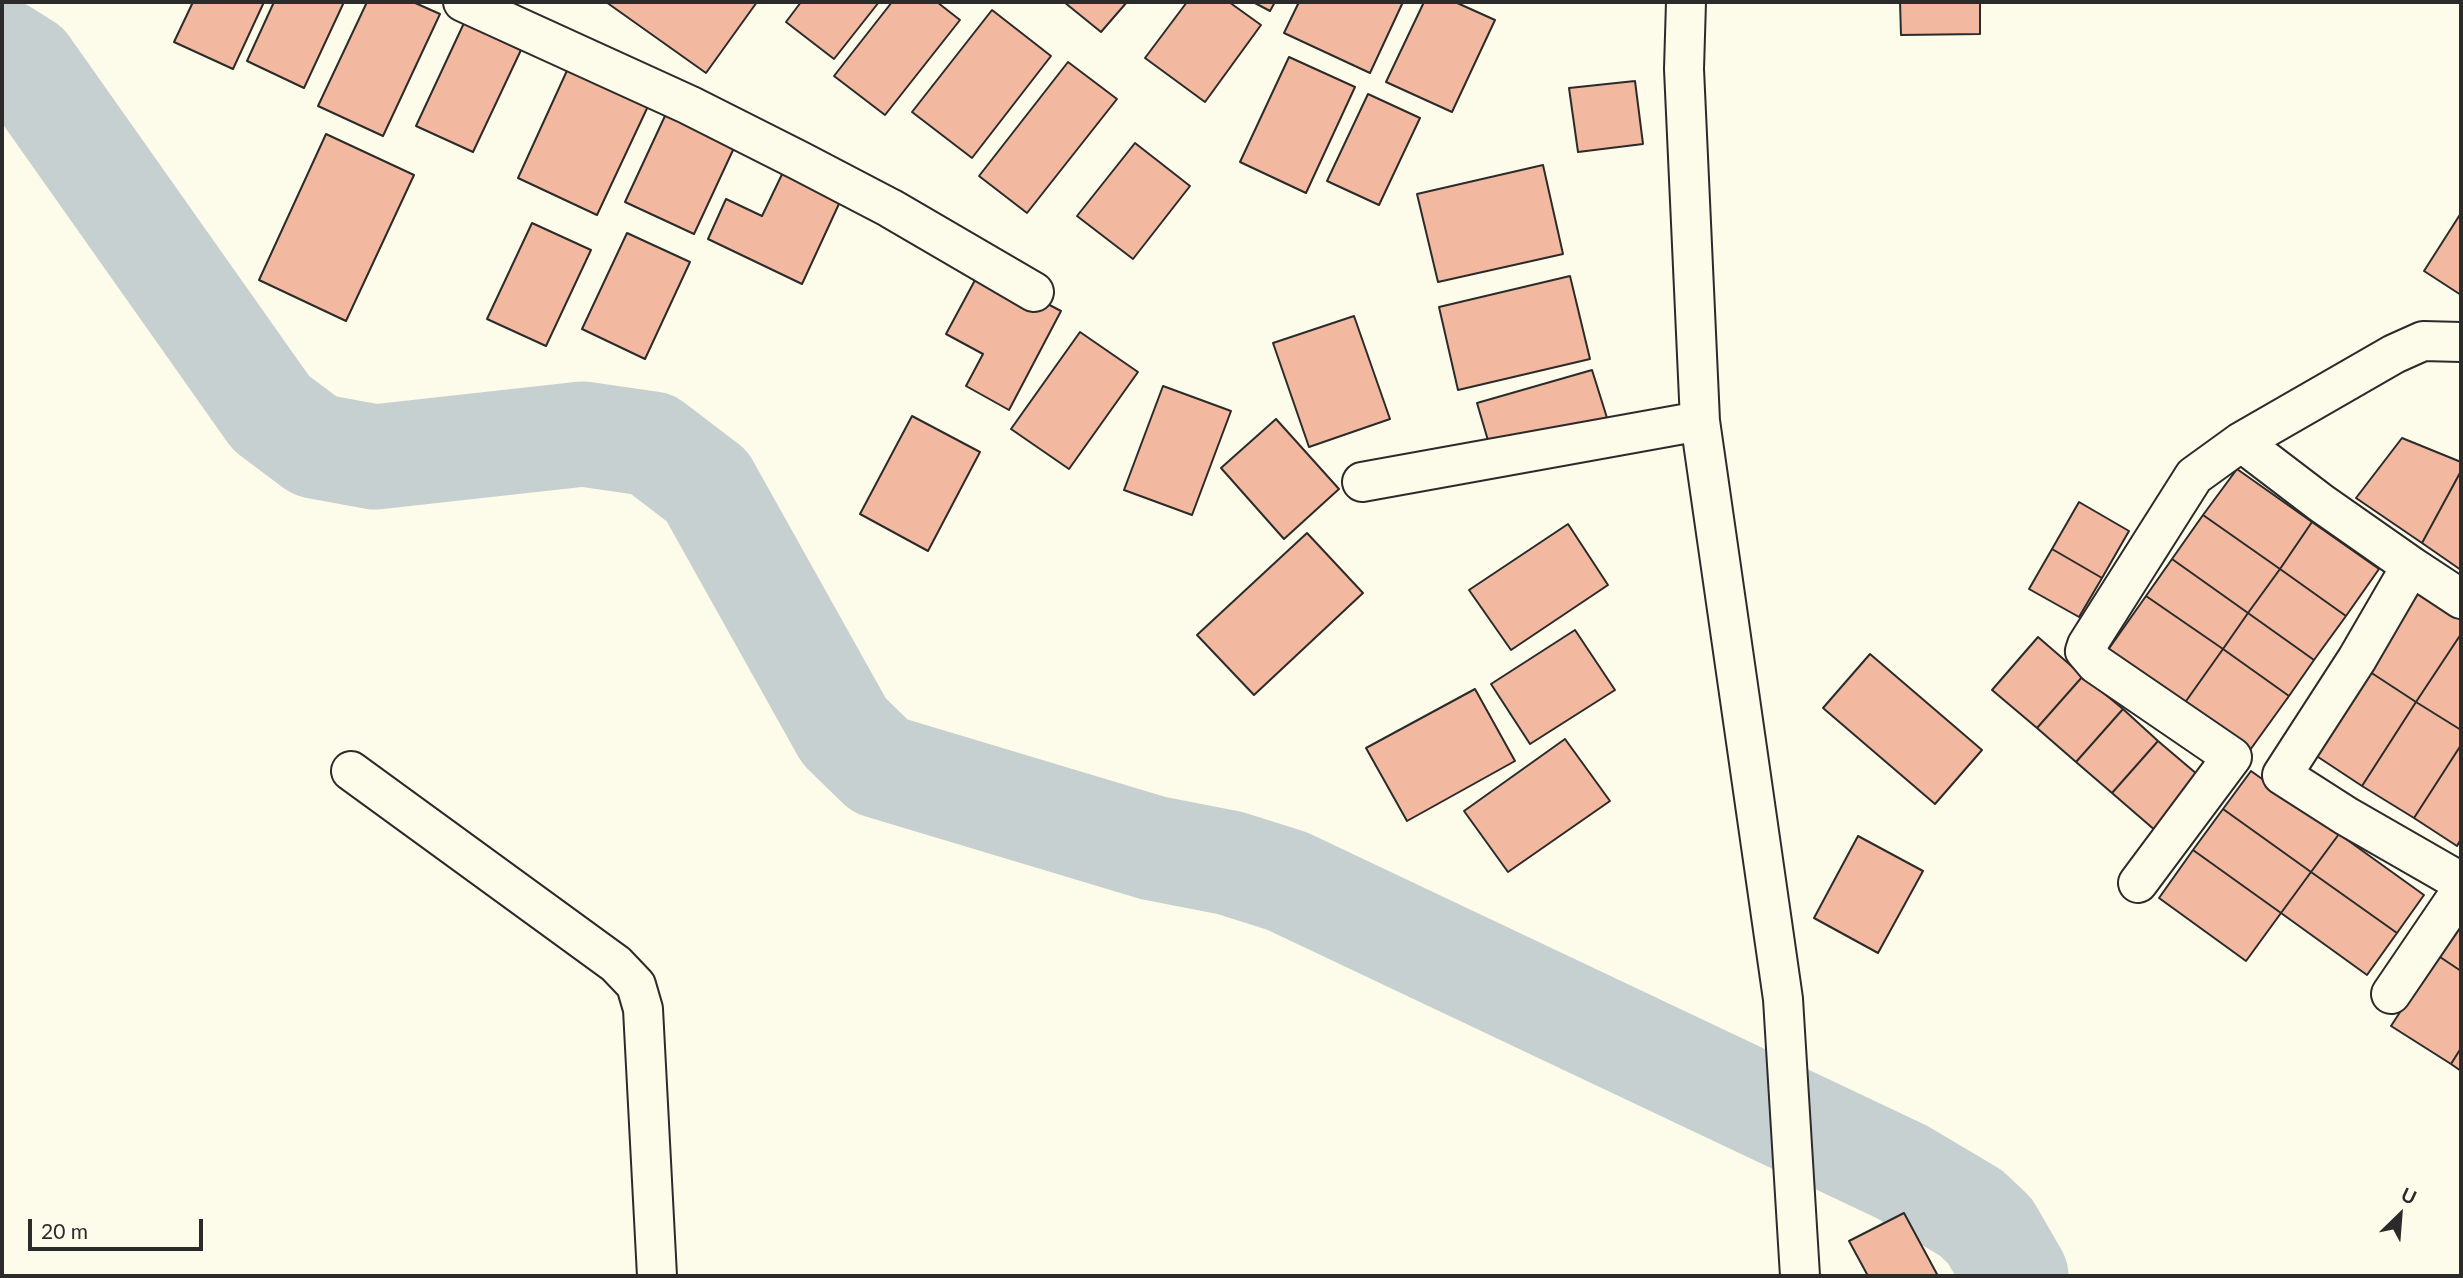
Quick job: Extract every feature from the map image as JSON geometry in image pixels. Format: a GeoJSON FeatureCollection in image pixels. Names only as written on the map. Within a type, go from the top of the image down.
{"type":"FeatureCollection","features":[{"type":"Feature","properties":{"kind":"street"},"geometry":{"type":"LineString","coordinates":[[463,2],[689,105],[800,161],[890,208],[1034,292]]}},
{"type":"Feature","properties":{"kind":"street"},"geometry":{"type":"LineString","coordinates":[[1686,2],[1684,69],[1700,421],[1783,999],[1800,1276]]}},
{"type":"Feature","properties":{"kind":"street"},"geometry":{"type":"LineString","coordinates":[[2461,342],[2423,341],[2410,346],[2241,442],[2194,477],[2085,651],[2096,664],[2232,757],[2282,775],[2346,816],[2461,881]]}},
{"type":"Feature","properties":{"kind":"street"},"geometry":{"type":"LineString","coordinates":[[1362,482],[1700,421]]}},
{"type":"Feature","properties":{"kind":"street"},"geometry":{"type":"LineString","coordinates":[[2241,442],[2321,503],[2461,599]]}},
{"type":"Feature","properties":{"kind":"street"},"geometry":{"type":"LineString","coordinates":[[2282,775],[2357,659],[2411,566]]}},
{"type":"Feature","properties":{"kind":"street"},"geometry":{"type":"LineString","coordinates":[[2138,883],[2232,757]]}},
{"type":"Feature","properties":{"kind":"street"},"geometry":{"type":"LineString","coordinates":[[351,771],[616,964],[636,985],[643,1009],[657,1276]]}},
{"type":"Feature","properties":{"kind":"street"},"geometry":{"type":"LineString","coordinates":[[2391,993],[2461,891]]}},
{"type":"Feature","properties":{"kind":"building"},"geometry":{"type":"Polygon","coordinates":[[[193,2],[264,2],[233,69],[174,42],[193,2]]]}},
{"type":"Feature","properties":{"kind":"building"},"geometry":{"type":"Polygon","coordinates":[[[274,2],[344,2],[304,88],[247,61],[274,2]]]}},
{"type":"Feature","properties":{"kind":"building"},"geometry":{"type":"Polygon","coordinates":[[[367,2],[413,2],[440,14],[383,136],[318,106],[367,2]]]}},
{"type":"Feature","properties":{"kind":"building"},"geometry":{"type":"Polygon","coordinates":[[[606,2],[757,2],[706,73],[606,2]]]}},
{"type":"Feature","properties":{"kind":"building"},"geometry":{"type":"Polygon","coordinates":[[[801,2],[879,2],[834,59],[786,22],[801,2]]]}},
{"type":"Feature","properties":{"kind":"building"},"geometry":{"type":"Polygon","coordinates":[[[892,2],[937,2],[960,20],[885,115],[834,76],[892,2]]]}},
{"type":"Feature","properties":{"kind":"building"},"geometry":{"type":"Polygon","coordinates":[[[1064,2],[1127,2],[1101,32],[1064,2]]]}},
{"type":"Feature","properties":{"kind":"building"},"geometry":{"type":"Polygon","coordinates":[[[1187,2],[1229,2],[1261,25],[1205,102],[1145,58],[1187,2]]]}},
{"type":"Feature","properties":{"kind":"building"},"geometry":{"type":"Polygon","coordinates":[[[1253,2],[1275,2],[1270,11],[1253,2]]]}},
{"type":"Feature","properties":{"kind":"building"},"geometry":{"type":"Polygon","coordinates":[[[1299,2],[1403,2],[1370,73],[1284,33],[1299,2]]]}},
{"type":"Feature","properties":{"kind":"building"},"geometry":{"type":"Polygon","coordinates":[[[1424,2],[1455,2],[1495,20],[1452,112],[1386,82],[1424,2]]]}},
{"type":"Feature","properties":{"kind":"building"},"geometry":{"type":"Polygon","coordinates":[[[1900,2],[1980,2],[1980,34],[1901,35],[1900,2]]]}},
{"type":"Feature","properties":{"kind":"building"},"geometry":{"type":"Polygon","coordinates":[[[992,10],[1051,56],[972,158],[912,112],[992,10]]]}},
{"type":"Feature","properties":{"kind":"building"},"geometry":{"type":"Polygon","coordinates":[[[464,23],[521,50],[473,152],[416,126],[464,23]]]}},
{"type":"Feature","properties":{"kind":"building"},"geometry":{"type":"Polygon","coordinates":[[[1289,57],[1355,87],[1306,193],[1240,162],[1289,57]]]}},
{"type":"Feature","properties":{"kind":"building"},"geometry":{"type":"Polygon","coordinates":[[[1068,62],[1117,99],[1027,213],[979,176],[1068,62]]]}},
{"type":"Feature","properties":{"kind":"building"},"geometry":{"type":"Polygon","coordinates":[[[570,64],[650,102],[597,215],[518,178],[570,64]]]}},
{"type":"Feature","properties":{"kind":"building"},"geometry":{"type":"Polygon","coordinates":[[[1635,81],[1643,144],[1578,152],[1569,88],[1635,81]]]}},
{"type":"Feature","properties":{"kind":"building"},"geometry":{"type":"Polygon","coordinates":[[[1368,94],[1420,118],[1379,205],[1327,181],[1368,94]]]}},
{"type":"Feature","properties":{"kind":"building"},"geometry":{"type":"Polygon","coordinates":[[[671,103],[740,135],[694,234],[625,202],[671,103]]]}},
{"type":"Feature","properties":{"kind":"building"},"geometry":{"type":"Polygon","coordinates":[[[326,134],[414,175],[346,321],[259,280],[326,134]]]}},
{"type":"Feature","properties":{"kind":"building"},"geometry":{"type":"Polygon","coordinates":[[[1135,143],[1190,186],[1133,259],[1077,216],[1135,143]]]}},
{"type":"Feature","properties":{"kind":"building"},"geometry":{"type":"Polygon","coordinates":[[[1543,165],[1563,254],[1438,282],[1417,194],[1543,165]]]}},
{"type":"Feature","properties":{"kind":"building"},"geometry":{"type":"Polygon","coordinates":[[[786,166],[844,193],[802,284],[708,239],[726,199],[762,216],[786,166]]]}},
{"type":"Feature","properties":{"kind":"building"},"geometry":{"type":"Polygon","coordinates":[[[2461,213],[2461,295],[2424,271],[2461,213]]]}},
{"type":"Feature","properties":{"kind":"building"},"geometry":{"type":"Polygon","coordinates":[[[532,223],[591,250],[546,346],[487,319],[532,223]]]}},
{"type":"Feature","properties":{"kind":"building"},"geometry":{"type":"Polygon","coordinates":[[[627,233],[690,262],[645,359],[582,329],[627,233]]]}},
{"type":"Feature","properties":{"kind":"building"},"geometry":{"type":"Polygon","coordinates":[[[981,269],[1061,311],[1009,410],[966,386],[983,354],[946,334],[981,269]]]}},
{"type":"Feature","properties":{"kind":"building"},"geometry":{"type":"Polygon","coordinates":[[[1570,276],[1590,359],[1458,390],[1439,307],[1570,276]]]}},
{"type":"Feature","properties":{"kind":"building"},"geometry":{"type":"Polygon","coordinates":[[[1354,316],[1390,419],[1309,447],[1273,343],[1354,316]]]}},
{"type":"Feature","properties":{"kind":"building"},"geometry":{"type":"Polygon","coordinates":[[[1080,332],[1138,372],[1069,469],[1011,429],[1080,332]]]}},
{"type":"Feature","properties":{"kind":"building"},"geometry":{"type":"Polygon","coordinates":[[[1592,370],[1608,421],[1492,454],[1477,403],[1592,370]]]}},
{"type":"Feature","properties":{"kind":"building"},"geometry":{"type":"Polygon","coordinates":[[[1163,386],[1231,411],[1192,515],[1124,490],[1163,386]]]}},
{"type":"Feature","properties":{"kind":"building"},"geometry":{"type":"Polygon","coordinates":[[[912,416],[980,452],[928,551],[860,514],[912,416]]]}},
{"type":"Feature","properties":{"kind":"building"},"geometry":{"type":"Polygon","coordinates":[[[1276,419],[1339,489],[1284,539],[1221,468],[1276,419]]]}},
{"type":"Feature","properties":{"kind":"building"},"geometry":{"type":"Polygon","coordinates":[[[2402,438],[2461,462],[2461,471],[2422,543],[2356,498],[2402,438]]]}},
{"type":"Feature","properties":{"kind":"building"},"geometry":{"type":"Polygon","coordinates":[[[2237,469],[2312,522],[2280,569],[2203,515],[2237,469]]]}},
{"type":"Feature","properties":{"kind":"building"},"geometry":{"type":"Polygon","coordinates":[[[2461,471],[2461,570],[2422,543],[2461,471]]]}},
{"type":"Feature","properties":{"kind":"building"},"geometry":{"type":"Polygon","coordinates":[[[2079,502],[2129,531],[2102,578],[2052,549],[2079,502]]]}},
{"type":"Feature","properties":{"kind":"building"},"geometry":{"type":"Polygon","coordinates":[[[2203,515],[2280,569],[2248,613],[2172,559],[2203,515]]]}},
{"type":"Feature","properties":{"kind":"building"},"geometry":{"type":"Polygon","coordinates":[[[2312,522],[2379,569],[2346,616],[2280,569],[2312,522]]]}},
{"type":"Feature","properties":{"kind":"building"},"geometry":{"type":"Polygon","coordinates":[[[1568,524],[1608,585],[1511,650],[1469,590],[1568,524]]]}},
{"type":"Feature","properties":{"kind":"building"},"geometry":{"type":"Polygon","coordinates":[[[1307,533],[1363,593],[1254,695],[1197,635],[1307,533]]]}},
{"type":"Feature","properties":{"kind":"building"},"geometry":{"type":"Polygon","coordinates":[[[2052,549],[2102,578],[2079,617],[2029,589],[2052,549]]]}},
{"type":"Feature","properties":{"kind":"building"},"geometry":{"type":"Polygon","coordinates":[[[2172,559],[2248,613],[2223,649],[2146,596],[2172,559]]]}},
{"type":"Feature","properties":{"kind":"building"},"geometry":{"type":"Polygon","coordinates":[[[2280,569],[2346,616],[2314,660],[2248,613],[2280,569]]]}},
{"type":"Feature","properties":{"kind":"building"},"geometry":{"type":"Polygon","coordinates":[[[2414,590],[2461,620],[2461,634],[2416,702],[2364,668],[2414,590]]]}},
{"type":"Feature","properties":{"kind":"building"},"geometry":{"type":"Polygon","coordinates":[[[2146,596],[2223,649],[2179,711],[2103,657],[2146,596]]]}},
{"type":"Feature","properties":{"kind":"building"},"geometry":{"type":"Polygon","coordinates":[[[2248,613],[2314,660],[2289,696],[2223,649],[2248,613]]]}},
{"type":"Feature","properties":{"kind":"building"},"geometry":{"type":"Polygon","coordinates":[[[1575,630],[1615,690],[1530,744],[1491,684],[1575,630]]]}},
{"type":"Feature","properties":{"kind":"building"},"geometry":{"type":"Polygon","coordinates":[[[2461,634],[2461,730],[2416,702],[2461,634]]]}},
{"type":"Feature","properties":{"kind":"building"},"geometry":{"type":"Polygon","coordinates":[[[2038,637],[2083,676],[2037,728],[1992,690],[2038,637]]]}},
{"type":"Feature","properties":{"kind":"building"},"geometry":{"type":"Polygon","coordinates":[[[2223,649],[2289,696],[2245,757],[2179,711],[2223,649]]]}},
{"type":"Feature","properties":{"kind":"building"},"geometry":{"type":"Polygon","coordinates":[[[1870,654],[1982,750],[1935,804],[1823,708],[1870,654]]]}},
{"type":"Feature","properties":{"kind":"building"},"geometry":{"type":"Polygon","coordinates":[[[2364,668],[2416,702],[2362,786],[2309,751],[2364,668]]]}},
{"type":"Feature","properties":{"kind":"building"},"geometry":{"type":"Polygon","coordinates":[[[2083,676],[2123,709],[2076,762],[2037,728],[2083,676]]]}},
{"type":"Feature","properties":{"kind":"building"},"geometry":{"type":"Polygon","coordinates":[[[1475,689],[1515,761],[1407,821],[1366,748],[1475,689]]]}},
{"type":"Feature","properties":{"kind":"building"},"geometry":{"type":"Polygon","coordinates":[[[2416,702],[2461,730],[2461,745],[2414,818],[2362,786],[2416,702]]]}},
{"type":"Feature","properties":{"kind":"building"},"geometry":{"type":"Polygon","coordinates":[[[2123,709],[2158,741],[2112,793],[2076,762],[2123,709]]]}},
{"type":"Feature","properties":{"kind":"building"},"geometry":{"type":"Polygon","coordinates":[[[1565,739],[1610,801],[1508,872],[1464,811],[1565,739]]]}},
{"type":"Feature","properties":{"kind":"building"},"geometry":{"type":"Polygon","coordinates":[[[2158,741],[2211,786],[2164,838],[2112,793],[2158,741]]]}},
{"type":"Feature","properties":{"kind":"building"},"geometry":{"type":"Polygon","coordinates":[[[2461,745],[2461,839],[2457,846],[2414,818],[2461,745]]]}},
{"type":"Feature","properties":{"kind":"building"},"geometry":{"type":"Polygon","coordinates":[[[2251,771],[2339,834],[2311,872],[2223,809],[2251,771]]]}},
{"type":"Feature","properties":{"kind":"building"},"geometry":{"type":"Polygon","coordinates":[[[2223,809],[2311,872],[2281,913],[2193,850],[2223,809]]]}},
{"type":"Feature","properties":{"kind":"building"},"geometry":{"type":"Polygon","coordinates":[[[2339,834],[2424,895],[2397,933],[2311,872],[2339,834]]]}},
{"type":"Feature","properties":{"kind":"building"},"geometry":{"type":"Polygon","coordinates":[[[1858,836],[1923,871],[1878,953],[1814,918],[1858,836]]]}},
{"type":"Feature","properties":{"kind":"building"},"geometry":{"type":"Polygon","coordinates":[[[2193,850],[2281,913],[2246,961],[2159,898],[2193,850]]]}},
{"type":"Feature","properties":{"kind":"building"},"geometry":{"type":"Polygon","coordinates":[[[2311,872],[2397,933],[2367,975],[2281,913],[2311,872]]]}},
{"type":"Feature","properties":{"kind":"building"},"geometry":{"type":"Polygon","coordinates":[[[2461,918],[2461,971],[2437,955],[2461,918]]]}},
{"type":"Feature","properties":{"kind":"building"},"geometry":{"type":"Polygon","coordinates":[[[2437,955],[2461,971],[2461,1048],[2451,1064],[2391,1026],[2437,955]]]}},
{"type":"Feature","properties":{"kind":"building"},"geometry":{"type":"Polygon","coordinates":[[[2461,1048],[2461,1071],[2451,1064],[2461,1048]]]}},
{"type":"Feature","properties":{"kind":"building"},"geometry":{"type":"Polygon","coordinates":[[[1904,1213],[1938,1276],[1868,1276],[1849,1241],[1904,1213]]]}},
{"type":"Feature","properties":{"kind":"waterway"},"geometry":{"type":"LineString","coordinates":[[2,51],[26,66],[271,413],[315,446],[375,457],[583,434],[652,444],[707,486],[844,731],[880,766],[1153,848],[1230,863],[1287,881],[1902,1172],[1971,1213],[1990,1231],[2016,1276]]}}]}
